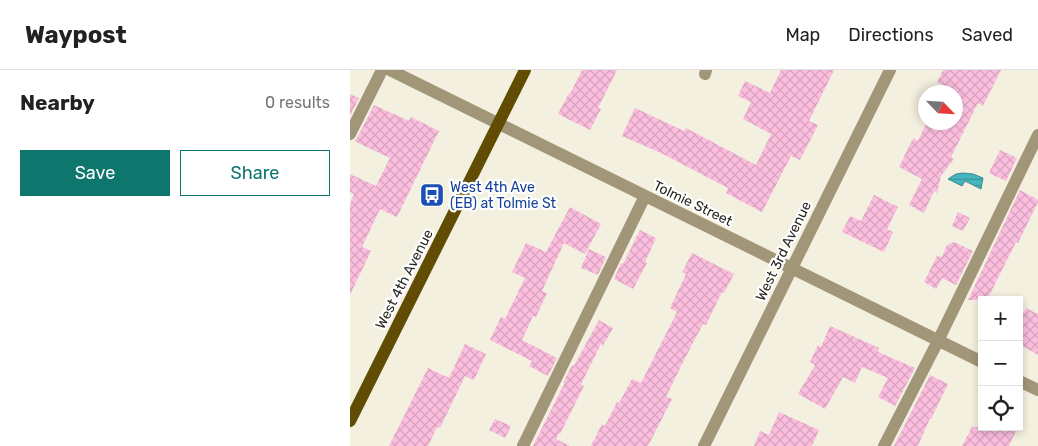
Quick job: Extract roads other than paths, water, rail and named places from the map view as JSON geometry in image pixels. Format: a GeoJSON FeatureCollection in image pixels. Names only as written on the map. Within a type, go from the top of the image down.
{"type":"FeatureCollection","features":[{"type":"Feature","properties":{"kind":"main road","name":"West 4th Avenue"},"geometry":{"type":"LineString","coordinates":[[350,421],[525,70]]}},
{"type":"Feature","properties":{"kind":"street"},"geometry":{"type":"LineString","coordinates":[[350,134],[382,70]]}},
{"type":"Feature","properties":{"kind":"street","name":"Tolmie Street"},"geometry":{"type":"LineString","coordinates":[[390,70],[978,360]]}},
{"type":"Feature","properties":{"kind":"street","name":"West 3rd Avenue"},"geometry":{"type":"LineString","coordinates":[[704,446],[890,70]]}},
{"type":"Feature","properties":{"kind":"street"},"geometry":{"type":"LineString","coordinates":[[884,446],[938,341],[1038,135]]}},
{"type":"Feature","properties":{"kind":"street"},"geometry":{"type":"LineString","coordinates":[[523,446],[645,196]]}},
{"type":"Feature","properties":{"kind":"street"},"geometry":{"type":"LineString","coordinates":[[1023,383],[1038,390]]}},
{"type":"Feature","properties":{"kind":"water"},"geometry":{"type":"Polygon","coordinates":[[[963,173],[983,178],[981,189],[965,181],[962,186],[948,179],[956,174],[963,173]]]}},
{"type":"Feature","properties":{"kind":"place","name":"West 4th Ave (EB) at Tolmie St"},"geometry":{"type":"Point","coordinates":[432,195]}}]}
